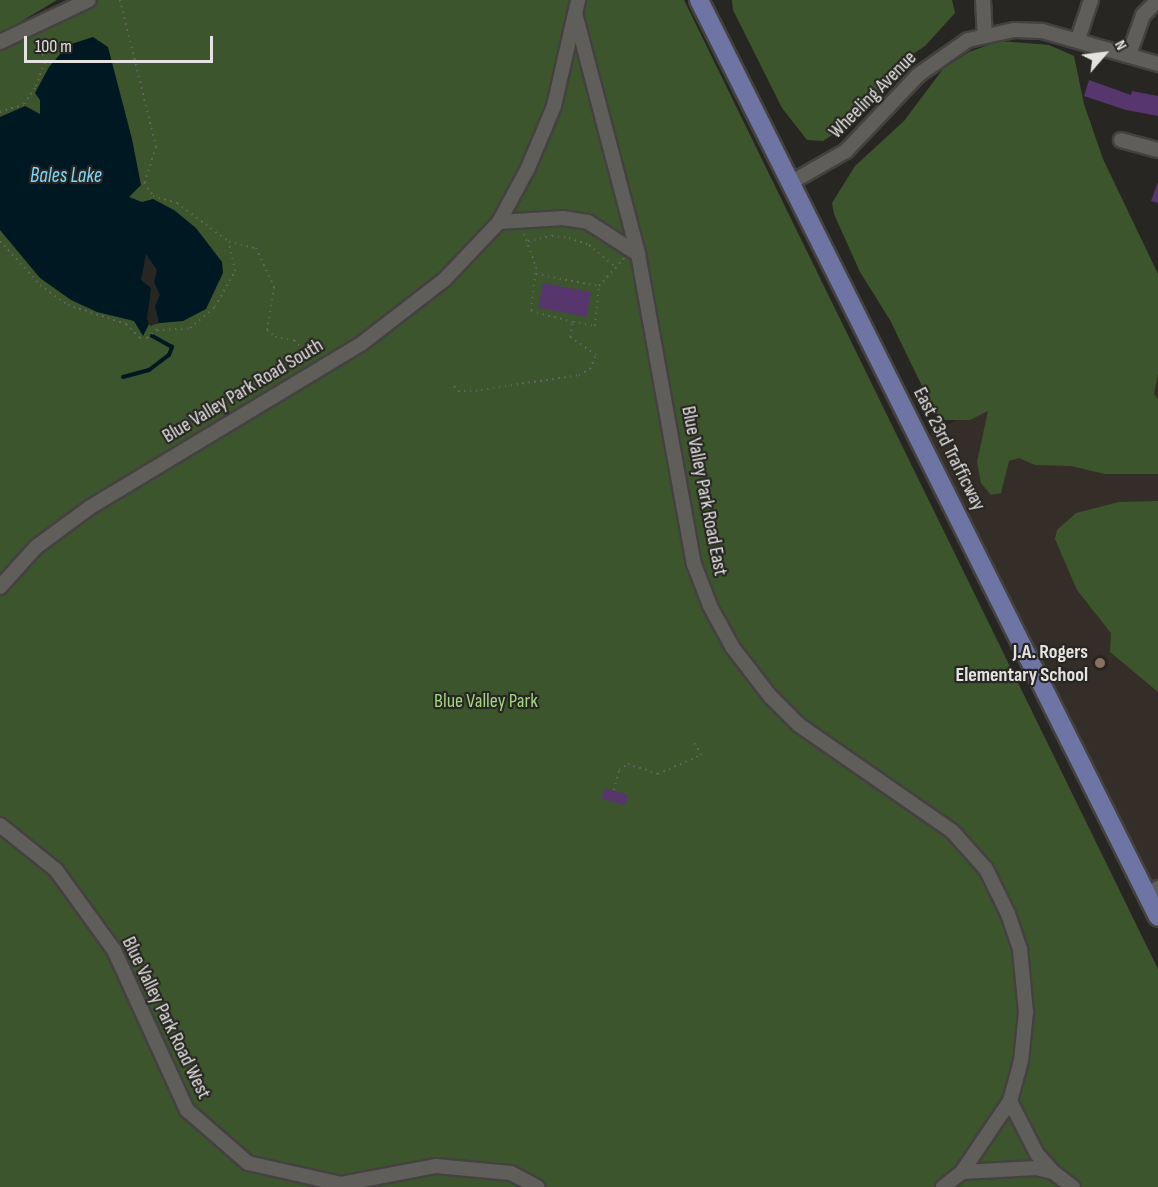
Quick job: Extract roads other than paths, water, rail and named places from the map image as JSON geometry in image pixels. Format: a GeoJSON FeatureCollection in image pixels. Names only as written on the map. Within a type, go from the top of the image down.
{"type":"FeatureCollection","features":[{"type":"Feature","properties":{"kind":"main road","name":"East 23rd Trafficway"},"geometry":{"type":"LineString","coordinates":[[699,0],[790,183],[1152,891],[1158,917]]}},
{"type":"Feature","properties":{"kind":"street"},"geometry":{"type":"LineString","coordinates":[[0,42],[88,0]]}},
{"type":"Feature","properties":{"kind":"street","name":"Blue Valley Park Road South"},"geometry":{"type":"LineString","coordinates":[[0,587],[36,547],[89,508],[318,369],[416,305],[499,222],[543,138],[576,18],[578,0]]}},
{"type":"Feature","properties":{"kind":"street"},"geometry":{"type":"LineString","coordinates":[[983,0],[985,34]]}},
{"type":"Feature","properties":{"kind":"street"},"geometry":{"type":"LineString","coordinates":[[1078,39],[1091,0]]}},
{"type":"Feature","properties":{"kind":"street"},"geometry":{"type":"LineString","coordinates":[[1129,55],[1143,15],[1158,0]]}},
{"type":"Feature","properties":{"kind":"street","name":"Blue Valley Park Road East"},"geometry":{"type":"LineString","coordinates":[[576,18],[634,252],[694,564],[710,606],[733,648],[770,696],[799,725],[952,831],[986,869],[1008,914],[1020,949],[1026,1012],[1021,1061],[1010,1101],[962,1172]]}},
{"type":"Feature","properties":{"kind":"street","name":"Wheeling Avenue"},"geometry":{"type":"LineString","coordinates":[[790,183],[846,151],[942,55],[985,34],[1042,31],[1078,39],[1158,64]]}},
{"type":"Feature","properties":{"kind":"street"},"geometry":{"type":"LineString","coordinates":[[1121,140],[1158,150]]}},
{"type":"Feature","properties":{"kind":"street"},"geometry":{"type":"LineString","coordinates":[[499,222],[563,218],[588,222],[634,252]]}},
{"type":"Feature","properties":{"kind":"street","name":"Blue Valley Park Road West"},"geometry":{"type":"LineString","coordinates":[[0,825],[56,870],[114,950],[187,1110],[248,1163],[341,1184],[436,1166],[511,1173],[537,1187]]}},
{"type":"Feature","properties":{"kind":"street"},"geometry":{"type":"LineString","coordinates":[[1010,1101],[1037,1154],[1053,1172],[1073,1187]]}},
{"type":"Feature","properties":{"kind":"street"},"geometry":{"type":"LineString","coordinates":[[943,1187],[962,1172],[1036,1168],[1053,1172]]}},
{"type":"Feature","properties":{"kind":"water","name":"Bales Lake"},"geometry":{"type":"Polygon","coordinates":[[[93,37],[108,47],[132,139],[141,185],[129,197],[142,202],[153,199],[174,210],[196,228],[222,262],[223,273],[206,309],[183,321],[149,324],[143,336],[134,321],[97,312],[71,300],[40,278],[0,230],[0,117],[25,106],[40,114],[40,100],[35,93],[49,67],[68,45],[93,37]]]}},
{"type":"Feature","properties":{"kind":"waterway"},"geometry":{"type":"LineString","coordinates":[[123,377],[149,370],[169,355],[172,347],[152,336]]}},
{"type":"Feature","properties":{"kind":"place","name":"J.A. Rogers Elementary School"},"geometry":{"type":"Point","coordinates":[1100,663]}},
{"type":"Feature","properties":{"kind":"park label","name":"Blue Valley Park"},"geometry":{"type":"Point","coordinates":[486,701]}}]}
